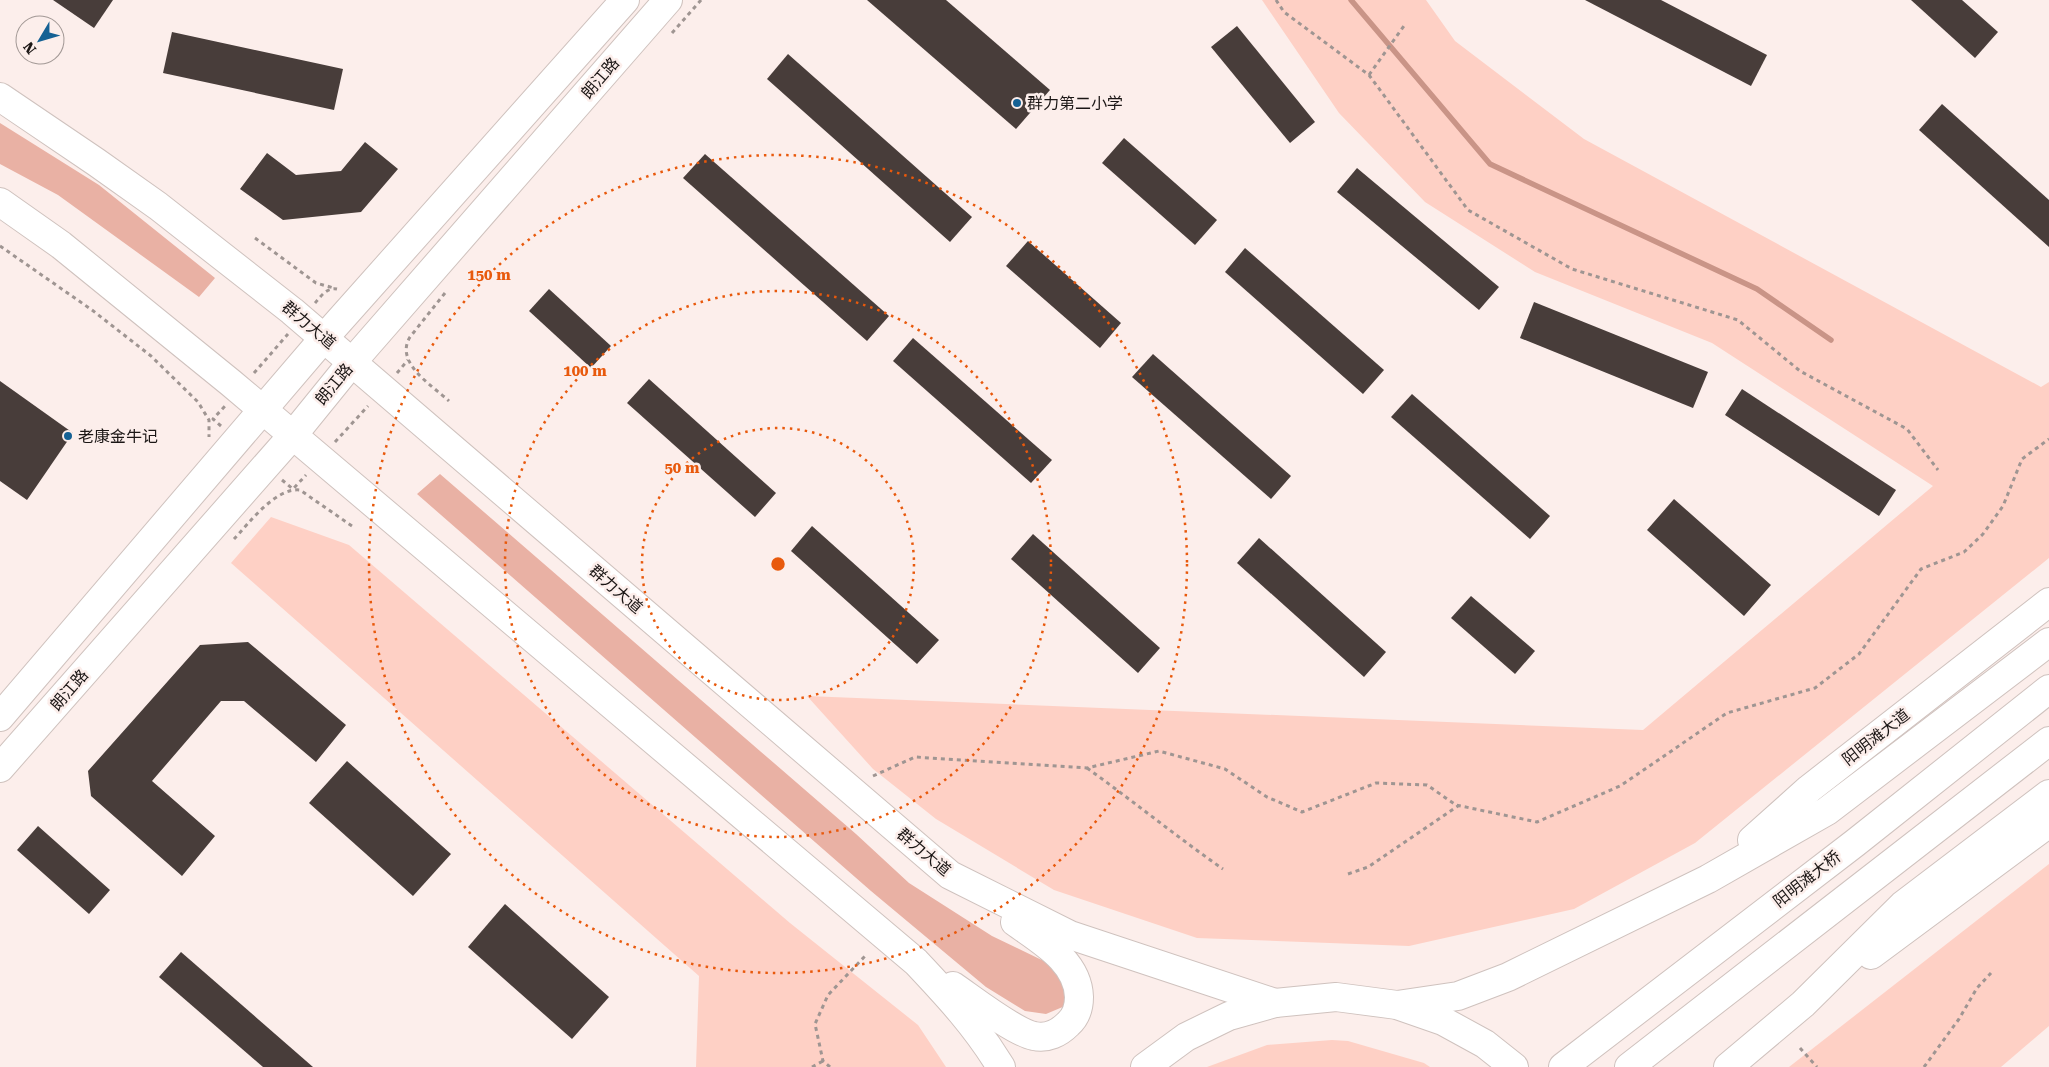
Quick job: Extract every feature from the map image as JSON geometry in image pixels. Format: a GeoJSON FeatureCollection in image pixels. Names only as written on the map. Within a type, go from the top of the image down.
{"type":"FeatureCollection","features":[{"type":"Feature","properties":{"kind":"main road","name":"朗江路"},"geometry":{"type":"LineString","coordinates":[[0,717],[324,338],[625,0]]}},
{"type":"Feature","properties":{"kind":"main road","name":"朗江路"},"geometry":{"type":"LineString","coordinates":[[0,768],[293,434],[353,362],[668,0]]}},
{"type":"Feature","properties":{"kind":"main road","name":"群力大道"},"geometry":{"type":"LineString","coordinates":[[0,98],[158,206],[292,311],[950,875],[1070,935],[1275,1002]]}},
{"type":"Feature","properties":{"kind":"main road"},"geometry":{"type":"LineString","coordinates":[[0,202],[60,245],[293,434],[916,962],[959,1007],[987,1044],[1001,1067]]}},
{"type":"Feature","properties":{"kind":"main road","name":"阳明滩大道"},"geometry":{"type":"LineString","coordinates":[[1708,879],[1809,789],[2049,602]]}},
{"type":"Feature","properties":{"kind":"main road"},"geometry":{"type":"LineString","coordinates":[[1396,1005],[1458,996],[1508,977],[1708,879],[1827,811],[2049,642]]}},
{"type":"Feature","properties":{"kind":"main road","name":"阳明滩大桥"},"geometry":{"type":"LineString","coordinates":[[1562,1067],[1847,849],[2049,689]]}},
{"type":"Feature","properties":{"kind":"main road"},"geometry":{"type":"LineString","coordinates":[[1628,1067],[2049,741]]}},
{"type":"Feature","properties":{"kind":"main road"},"geometry":{"type":"LineString","coordinates":[[1803,1004],[1903,905],[2049,794]]}},
{"type":"Feature","properties":{"kind":"main road"},"geometry":{"type":"LineString","coordinates":[[1728,1067],[1803,1004],[1917,922],[2049,823]]}},
{"type":"Feature","properties":{"kind":"main road"},"geometry":{"type":"LineString","coordinates":[[916,962],[1006,1022],[1033,1036],[1042,1038],[1060,1031],[1076,1014],[1079,1002],[1079,989],[1076,976],[1071,968],[1042,942],[950,875]]}},
{"type":"Feature","properties":{"kind":"main road"},"geometry":{"type":"LineString","coordinates":[[1145,1067],[1186,1037],[1229,1016],[1275,1002],[1336,997],[1396,1005],[1443,1021],[1485,1044],[1514,1067]]}},
{"type":"Feature","properties":{"kind":"path"},"geometry":{"type":"LineString","coordinates":[[668,37],[701,0]]}},
{"type":"Feature","properties":{"kind":"path"},"geometry":{"type":"LineString","coordinates":[[1276,0],[1284,12],[1369,75],[1468,210],[1572,269],[1738,320],[1800,371],[1907,429],[1938,470]]}},
{"type":"Feature","properties":{"kind":"path"},"geometry":{"type":"LineString","coordinates":[[1369,75],[1406,23]]}},
{"type":"Feature","properties":{"kind":"path"},"geometry":{"type":"LineString","coordinates":[[0,246],[92,310],[151,356],[198,402],[211,420],[209,439]]}},
{"type":"Feature","properties":{"kind":"path"},"geometry":{"type":"LineString","coordinates":[[449,288],[410,337],[406,343],[405,353],[413,368],[449,402]]}},
{"type":"Feature","properties":{"kind":"path"},"geometry":{"type":"LineString","coordinates":[[872,776],[914,757],[1087,768],[1159,751],[1224,769],[1267,797],[1302,812],[1376,783],[1428,785],[1458,805],[1537,822],[1620,786],[1726,713],[1815,688],[1859,654],[1921,569],[1964,552],[1983,534],[2003,506],[2022,459],[2049,439]]}},
{"type":"Feature","properties":{"kind":"path"},"geometry":{"type":"LineString","coordinates":[[232,542],[271,501],[292,489],[300,490],[352,526]]}},
{"type":"Feature","properties":{"kind":"path"},"geometry":{"type":"LineString","coordinates":[[1087,768],[1223,869]]}},
{"type":"Feature","properties":{"kind":"path"},"geometry":{"type":"LineString","coordinates":[[1348,874],[1368,867],[1458,805]]}},
{"type":"Feature","properties":{"kind":"path"},"geometry":{"type":"LineString","coordinates":[[830,1067],[823,1061],[815,1024],[828,995],[866,955]]}},
{"type":"Feature","properties":{"kind":"path"},"geometry":{"type":"LineString","coordinates":[[1924,1067],[1959,1019],[1977,988],[1991,973]]}},
{"type":"Feature","properties":{"kind":"path"},"geometry":{"type":"LineString","coordinates":[[1800,1048],[1817,1067]]}},
{"type":"Feature","properties":{"kind":"path"},"geometry":{"type":"LineString","coordinates":[[812,1067],[823,1061]]}},
{"type":"Feature","properties":{"kind":"shaded area"},"geometry":{"type":"Polygon","coordinates":[[[1262,0],[1426,0],[1455,41],[1584,139],[2041,387],[2049,382],[2049,558],[1695,843],[1574,909],[1409,946],[1197,938],[1054,890],[936,819],[873,769],[807,696],[1643,730],[1933,486],[1712,343],[1535,272],[1425,202],[1339,113],[1262,0]]]}},
{"type":"Feature","properties":{"kind":"shaded area"},"geometry":{"type":"Polygon","coordinates":[[[0,123],[99,185],[215,278],[199,297],[58,195],[0,164],[0,123]]]}},
{"type":"Feature","properties":{"kind":"shaded area"},"geometry":{"type":"Polygon","coordinates":[[[440,474],[856,834],[909,883],[992,936],[1050,964],[1066,985],[1065,1006],[1046,1014],[1025,1011],[986,987],[871,891],[417,494],[440,474]]]}},
{"type":"Feature","properties":{"kind":"shaded area"},"geometry":{"type":"Polygon","coordinates":[[[271,517],[349,545],[790,923],[918,1025],[946,1067],[696,1067],[699,976],[231,563],[271,517]]]}},
{"type":"Feature","properties":{"kind":"shaded area"},"geometry":{"type":"Polygon","coordinates":[[[2049,864],[2049,1026],[2001,1067],[1789,1067],[2049,864]]]}},
{"type":"Feature","properties":{"kind":"shaded area"},"geometry":{"type":"Polygon","coordinates":[[[1332,1040],[1348,1041],[1424,1063],[1430,1067],[1207,1067],[1267,1045],[1332,1040]]]}},
{"type":"Feature","properties":{"kind":"building"},"geometry":{"type":"Polygon","coordinates":[[[53,0],[113,0],[94,28],[53,0]]]}},
{"type":"Feature","properties":{"kind":"building"},"geometry":{"type":"Polygon","coordinates":[[[867,0],[946,0],[1050,90],[1016,129],[867,0]]]}},
{"type":"Feature","properties":{"kind":"building"},"geometry":{"type":"Polygon","coordinates":[[[1585,0],[1661,0],[1767,55],[1751,86],[1585,0]]]}},
{"type":"Feature","properties":{"kind":"building"},"geometry":{"type":"Polygon","coordinates":[[[1911,0],[1962,0],[1998,32],[1975,58],[1911,0]]]}},
{"type":"Feature","properties":{"kind":"building"},"geometry":{"type":"Polygon","coordinates":[[[1237,26],[1315,122],[1290,143],[1211,47],[1237,26]]]}},
{"type":"Feature","properties":{"kind":"building"},"geometry":{"type":"Polygon","coordinates":[[[172,32],[343,69],[334,110],[163,73],[172,32]]]}},
{"type":"Feature","properties":{"kind":"building"},"geometry":{"type":"Polygon","coordinates":[[[788,54],[972,217],[950,242],[767,79],[788,54]]]}},
{"type":"Feature","properties":{"kind":"building"},"geometry":{"type":"Polygon","coordinates":[[[1942,104],[2049,200],[2049,247],[1919,130],[1942,104]]]}},
{"type":"Feature","properties":{"kind":"building"},"geometry":{"type":"Polygon","coordinates":[[[1124,138],[1217,220],[1195,245],[1102,163],[1124,138]]]}},
{"type":"Feature","properties":{"kind":"building"},"geometry":{"type":"Polygon","coordinates":[[[365,142],[398,169],[361,212],[283,220],[240,189],[267,153],[296,175],[341,171],[365,142]]]}},
{"type":"Feature","properties":{"kind":"building"},"geometry":{"type":"Polygon","coordinates":[[[705,154],[889,316],[867,341],[683,178],[705,154]]]}},
{"type":"Feature","properties":{"kind":"building"},"geometry":{"type":"Polygon","coordinates":[[[1357,168],[1499,287],[1479,310],[1337,192],[1357,168]]]}},
{"type":"Feature","properties":{"kind":"building"},"geometry":{"type":"Polygon","coordinates":[[[1028,241],[1121,323],[1100,348],[1006,266],[1028,241]]]}},
{"type":"Feature","properties":{"kind":"building"},"geometry":{"type":"Polygon","coordinates":[[[1245,248],[1384,370],[1363,394],[1225,272],[1245,248]]]}},
{"type":"Feature","properties":{"kind":"building"},"geometry":{"type":"Polygon","coordinates":[[[549,289],[611,346],[591,368],[529,311],[549,289]]]}},
{"type":"Feature","properties":{"kind":"building"},"geometry":{"type":"Polygon","coordinates":[[[1534,302],[1708,372],[1693,408],[1520,338],[1534,302]]]}},
{"type":"Feature","properties":{"kind":"building"},"geometry":{"type":"Polygon","coordinates":[[[913,338],[1052,460],[1031,483],[893,361],[913,338]]]}},
{"type":"Feature","properties":{"kind":"building"},"geometry":{"type":"Polygon","coordinates":[[[1153,354],[1291,476],[1271,499],[1132,377],[1153,354]]]}},
{"type":"Feature","properties":{"kind":"building"},"geometry":{"type":"Polygon","coordinates":[[[649,379],[776,493],[755,517],[627,403],[649,379]]]}},
{"type":"Feature","properties":{"kind":"building"},"geometry":{"type":"Polygon","coordinates":[[[0,381],[73,433],[27,500],[0,481],[0,381]]]}},
{"type":"Feature","properties":{"kind":"building"},"geometry":{"type":"Polygon","coordinates":[[[1742,389],[1896,490],[1879,516],[1725,415],[1742,389]]]}},
{"type":"Feature","properties":{"kind":"building"},"geometry":{"type":"Polygon","coordinates":[[[1412,394],[1550,516],[1530,539],[1391,417],[1412,394]]]}},
{"type":"Feature","properties":{"kind":"building"},"geometry":{"type":"Polygon","coordinates":[[[1674,499],[1771,585],[1744,616],[1647,530],[1674,499]]]}},
{"type":"Feature","properties":{"kind":"building"},"geometry":{"type":"Polygon","coordinates":[[[812,526],[939,640],[917,664],[791,551],[812,526]]]}},
{"type":"Feature","properties":{"kind":"building"},"geometry":{"type":"Polygon","coordinates":[[[1033,534],[1160,648],[1138,673],[1011,559],[1033,534]]]}},
{"type":"Feature","properties":{"kind":"building"},"geometry":{"type":"Polygon","coordinates":[[[1259,538],[1386,652],[1364,677],[1237,563],[1259,538]]]}},
{"type":"Feature","properties":{"kind":"building"},"geometry":{"type":"Polygon","coordinates":[[[1471,596],[1535,651],[1515,674],[1451,618],[1471,596]]]}},
{"type":"Feature","properties":{"kind":"building"},"geometry":{"type":"Polygon","coordinates":[[[248,642],[346,725],[316,762],[244,701],[221,701],[152,781],[215,836],[182,876],[91,796],[88,771],[200,645],[248,642]]]}},
{"type":"Feature","properties":{"kind":"building"},"geometry":{"type":"Polygon","coordinates":[[[347,761],[451,854],[413,896],[309,803],[347,761]]]}},
{"type":"Feature","properties":{"kind":"building"},"geometry":{"type":"Polygon","coordinates":[[[38,826],[110,890],[89,914],[17,850],[38,826]]]}},
{"type":"Feature","properties":{"kind":"building"},"geometry":{"type":"Polygon","coordinates":[[[505,904],[609,997],[572,1039],[468,947],[505,904]]]}},
{"type":"Feature","properties":{"kind":"building"},"geometry":{"type":"Polygon","coordinates":[[[181,952],[313,1067],[263,1067],[159,977],[181,952]]]}},
{"type":"Feature","properties":{"kind":"waterway"},"geometry":{"type":"LineString","coordinates":[[1351,0],[1490,164],[1757,289],[1831,340]]}},
{"type":"Feature","properties":{"kind":"place","name":"群力第二小学"},"geometry":{"type":"Point","coordinates":[1017,103]}},
{"type":"Feature","properties":{"kind":"place","name":"老康金牛记"},"geometry":{"type":"Point","coordinates":[68,436]}}]}
